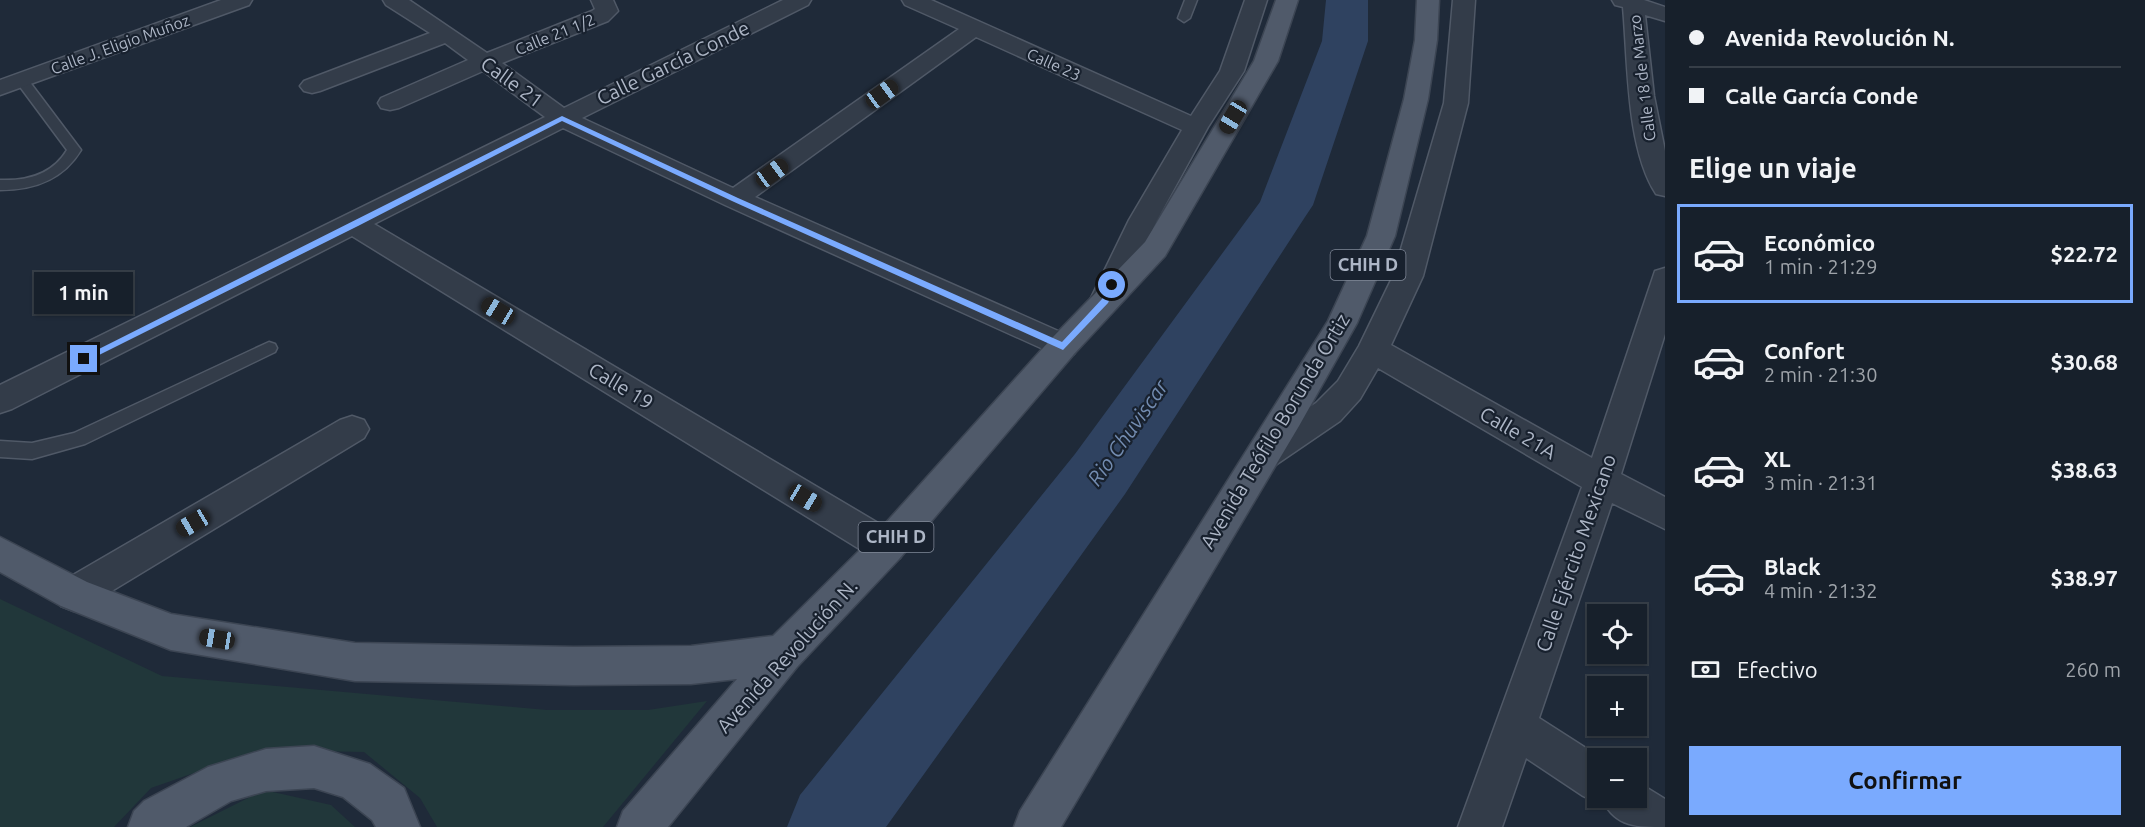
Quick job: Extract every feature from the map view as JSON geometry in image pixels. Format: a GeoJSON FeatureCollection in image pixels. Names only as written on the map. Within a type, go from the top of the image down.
{"type":"FeatureCollection","features":[{"type":"Feature","properties":{"kind":"main road","name":"Avenida Revolución N."},"geometry":{"type":"LineString","coordinates":[[639,827],[783,654],[887,547],[1063,346],[1155,249],[1266,61],[1287,0]]}},
{"type":"Feature","properties":{"kind":"main road","name":"Avenida Teófilo Borunda Ortiz"},"geometry":{"type":"LineString","coordinates":[[1036,827],[1342,323],[1381,237],[1416,99],[1426,40],[1428,0]]}},
{"type":"Feature","properties":{"kind":"main road"},"geometry":{"type":"LineString","coordinates":[[0,554],[74,594],[171,632],[355,662],[574,666],[691,665],[783,654]]}},
{"type":"Feature","properties":{"kind":"main road"},"geometry":{"type":"LineString","coordinates":[[150,827],[160,817],[223,782],[266,770],[314,767],[355,779],[388,804],[398,827]]}},
{"type":"Feature","properties":{"kind":"street","name":"Calle J. Eligio Muñoz"},"geometry":{"type":"LineString","coordinates":[[10,84],[241,0]]}},
{"type":"Feature","properties":{"kind":"street","name":"Calle 21"},"geometry":{"type":"LineString","coordinates":[[394,0],[447,34],[562,118],[735,199],[1063,346]]}},
{"type":"Feature","properties":{"kind":"street","name":"Calle 21 1/2"},"geometry":{"type":"LineString","coordinates":[[390,103],[484,62],[600,16],[608,11],[602,0]]}},
{"type":"Feature","properties":{"kind":"street","name":"Calle García Conde"},"geometry":{"type":"LineString","coordinates":[[0,400],[355,225],[562,118],[800,0]]}},
{"type":"Feature","properties":{"kind":"street","name":"Calle 23"},"geometry":{"type":"LineString","coordinates":[[913,0],[1196,127]]}},
{"type":"Feature","properties":{"kind":"street"},"geometry":{"type":"LineString","coordinates":[[1105,300],[1143,220],[1196,127],[1232,71],[1256,0]]}},
{"type":"Feature","properties":{"kind":"street"},"geometry":{"type":"LineString","coordinates":[[1262,456],[1328,412],[1349,390],[1373,350],[1408,276],[1456,103],[1464,0]]}},
{"type":"Feature","properties":{"kind":"street"},"geometry":{"type":"LineString","coordinates":[[1629,1],[1665,14]]}},
{"type":"Feature","properties":{"kind":"street","name":"Calle 18 de Marzo"},"geometry":{"type":"LineString","coordinates":[[1629,1],[1648,139],[1665,188]]}},
{"type":"Feature","properties":{"kind":"street"},"geometry":{"type":"LineString","coordinates":[[735,199],[974,28]]}},
{"type":"Feature","properties":{"kind":"street"},"geometry":{"type":"LineString","coordinates":[[312,86],[447,34]]}},
{"type":"Feature","properties":{"kind":"street","name":"Calle 19"},"geometry":{"type":"LineString","coordinates":[[355,225],[887,547]]}},
{"type":"Feature","properties":{"kind":"street","name":"Calle Ejército Mexicano"},"geometry":{"type":"LineString","coordinates":[[1480,827],[1660,320],[1665,278]]}},
{"type":"Feature","properties":{"kind":"street","name":"Calle 21A"},"geometry":{"type":"LineString","coordinates":[[1373,350],[1602,481],[1665,514]]}},
{"type":"Feature","properties":{"kind":"street"},"geometry":{"type":"LineString","coordinates":[[74,594],[352,429]]}},
{"type":"Feature","properties":{"kind":"street"},"geometry":{"type":"LineString","coordinates":[[1515,727],[1587,774]]}},
{"type":"Feature","properties":{"kind":"street"},"geometry":{"type":"LineString","coordinates":[[1639,808],[1665,825]]}},
{"type":"Feature","properties":{"kind":"lane"},"geometry":{"type":"LineString","coordinates":[[1184,18],[1191,0]]}},
{"type":"Feature","properties":{"kind":"lane"},"geometry":{"type":"LineString","coordinates":[[0,185],[18,186],[38,181],[61,168],[70,159],[74,150],[10,84]]}},
{"type":"Feature","properties":{"kind":"lane"},"geometry":{"type":"LineString","coordinates":[[0,449],[32,451],[78,439],[269,348]]}},
{"type":"Feature","properties":{"kind":"green space"},"geometry":{"type":"Polygon","coordinates":[[[0,599],[162,676],[547,710],[648,710],[707,701],[603,827],[437,827],[420,798],[364,752],[260,750],[151,788],[114,827],[0,827],[0,599]]]}},
{"type":"Feature","properties":{"kind":"green space"},"geometry":{"type":"Polygon","coordinates":[[[264,790],[331,805],[355,827],[190,827],[264,790]]]}},
{"type":"Feature","properties":{"kind":"waterway","name":"Rio Chuviscar"},"geometry":{"type":"LineString","coordinates":[[832,827],[1100,474],[1286,205],[1345,41],[1347,0]]}},
{"type":"Feature","properties":{"kind":"route"},"geometry":{"type":"LineString","coordinates":[[84,359],[355,225],[562,118],[735,199],[1063,346],[1105,300],[1112,285]]}}]}
